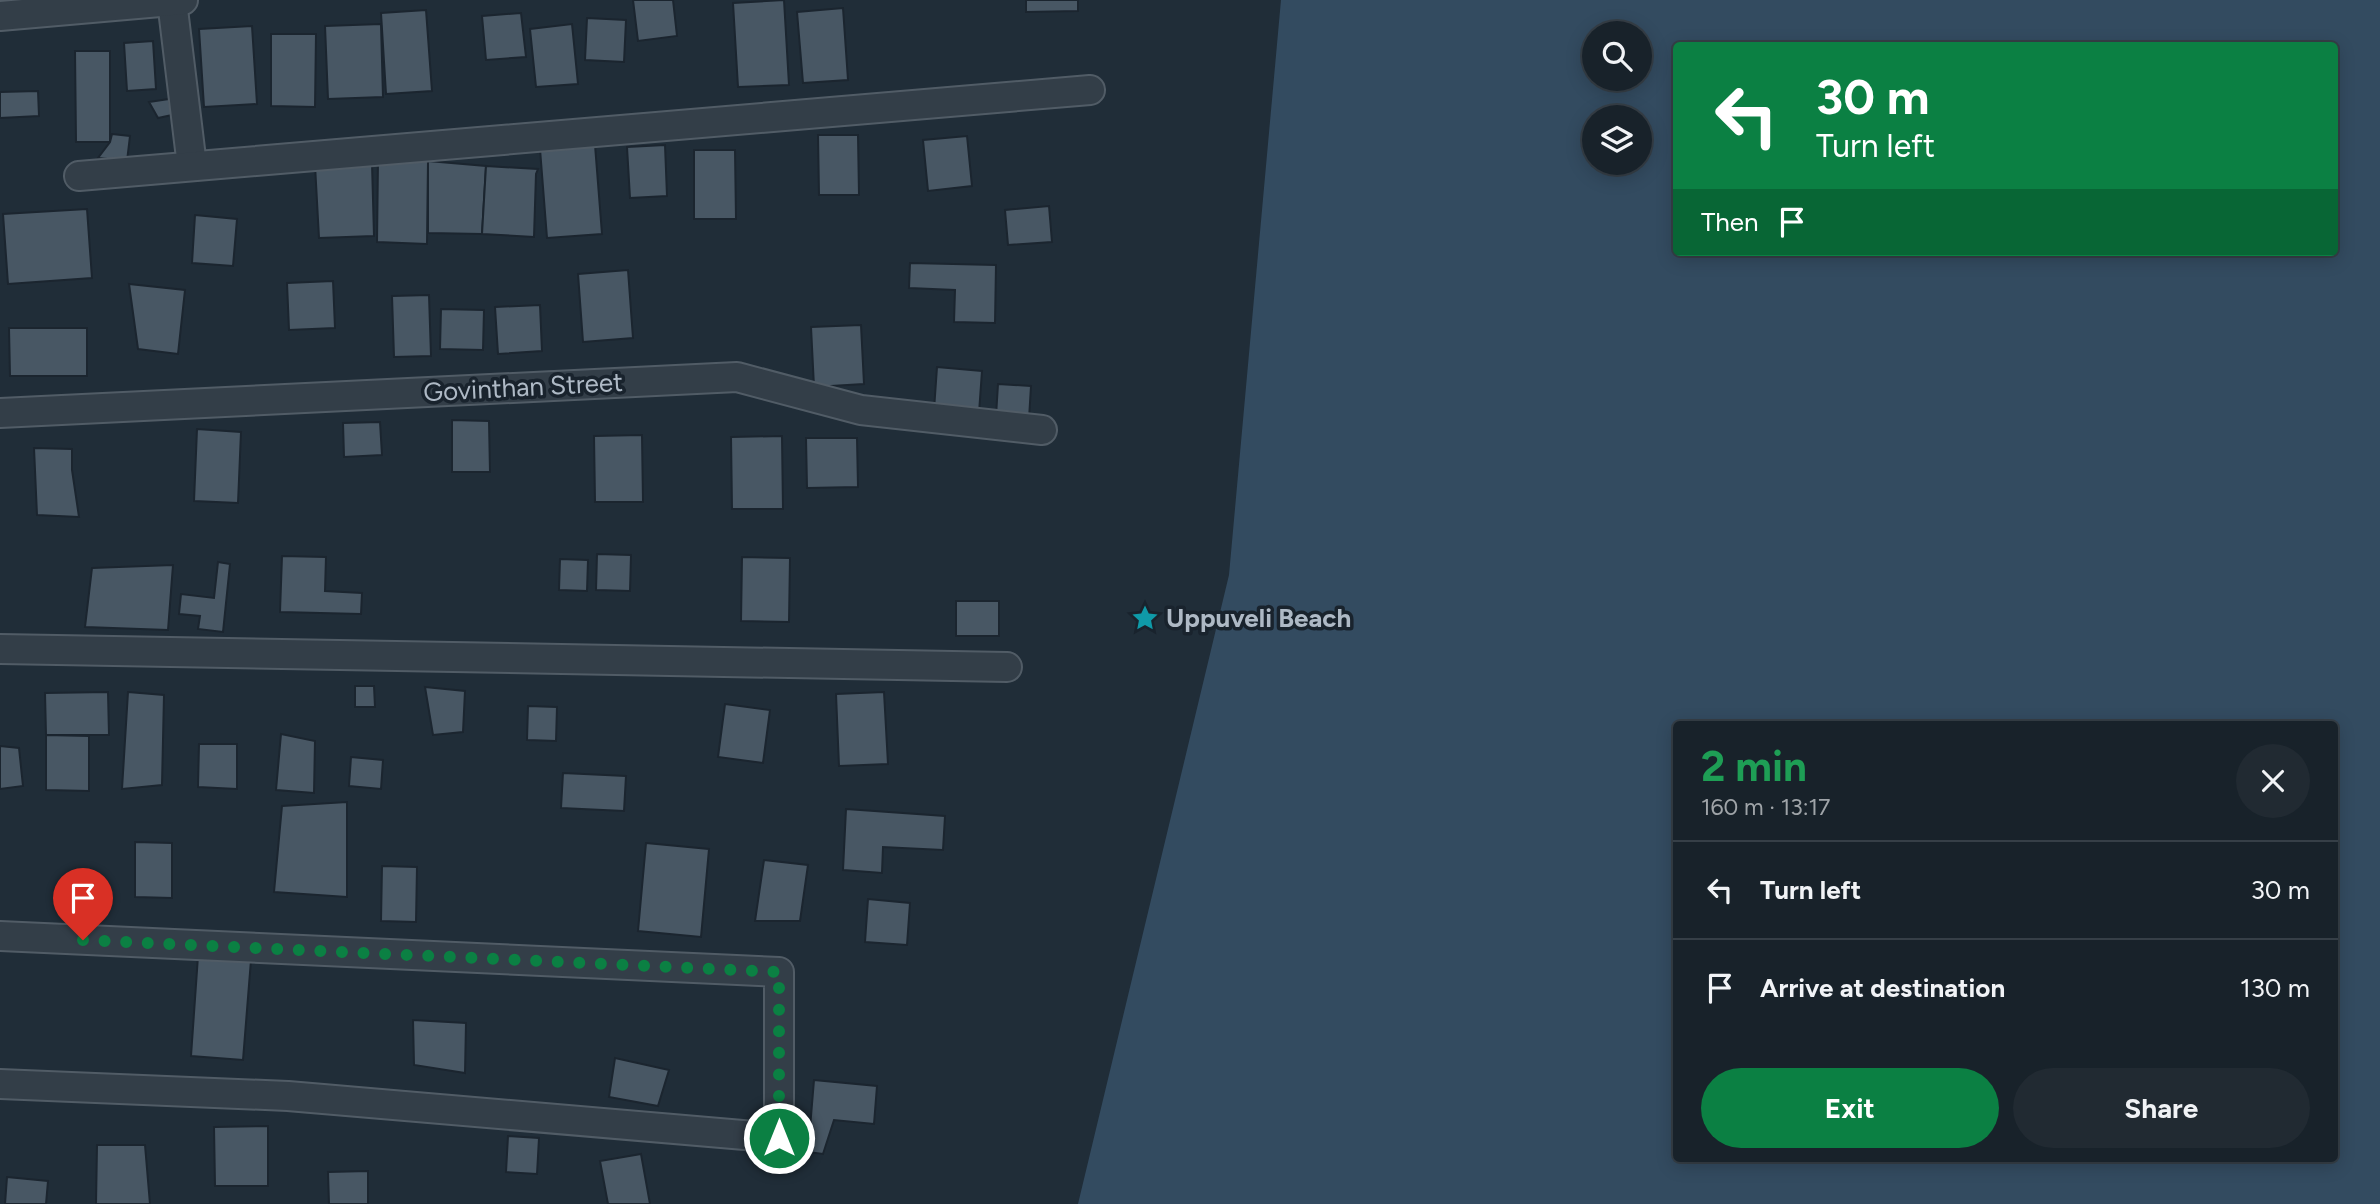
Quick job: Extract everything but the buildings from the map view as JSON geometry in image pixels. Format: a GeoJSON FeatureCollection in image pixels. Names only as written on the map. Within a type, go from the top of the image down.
{"type":"FeatureCollection","features":[{"type":"Feature","properties":{"kind":"street"},"geometry":{"type":"LineString","coordinates":[[0,16],[183,0]]}},
{"type":"Feature","properties":{"kind":"street"},"geometry":{"type":"LineString","coordinates":[[172,1],[192,166]]}},
{"type":"Feature","properties":{"kind":"street"},"geometry":{"type":"LineString","coordinates":[[79,176],[1090,90]]}},
{"type":"Feature","properties":{"kind":"street","name":"Govinthan Street"},"geometry":{"type":"LineString","coordinates":[[0,413],[737,377],[861,410],[1042,430]]}},
{"type":"Feature","properties":{"kind":"street"},"geometry":{"type":"LineString","coordinates":[[0,649],[1007,667]]}},
{"type":"Feature","properties":{"kind":"street"},"geometry":{"type":"LineString","coordinates":[[0,936],[779,972],[779,1138],[288,1096],[0,1084]]}},
{"type":"Feature","properties":{"kind":"water"},"geometry":{"type":"Polygon","coordinates":[[[1281,0],[2380,0],[2380,1204],[1078,1204],[1229,575],[1281,0]]]}},
{"type":"Feature","properties":{"kind":"place","name":"Uppuveli Beach"},"geometry":{"type":"Point","coordinates":[1145,618]}},
{"type":"Feature","properties":{"kind":"route"},"geometry":{"type":"LineString","coordinates":[[83,940],[779,972],[779,1138]]}}]}
